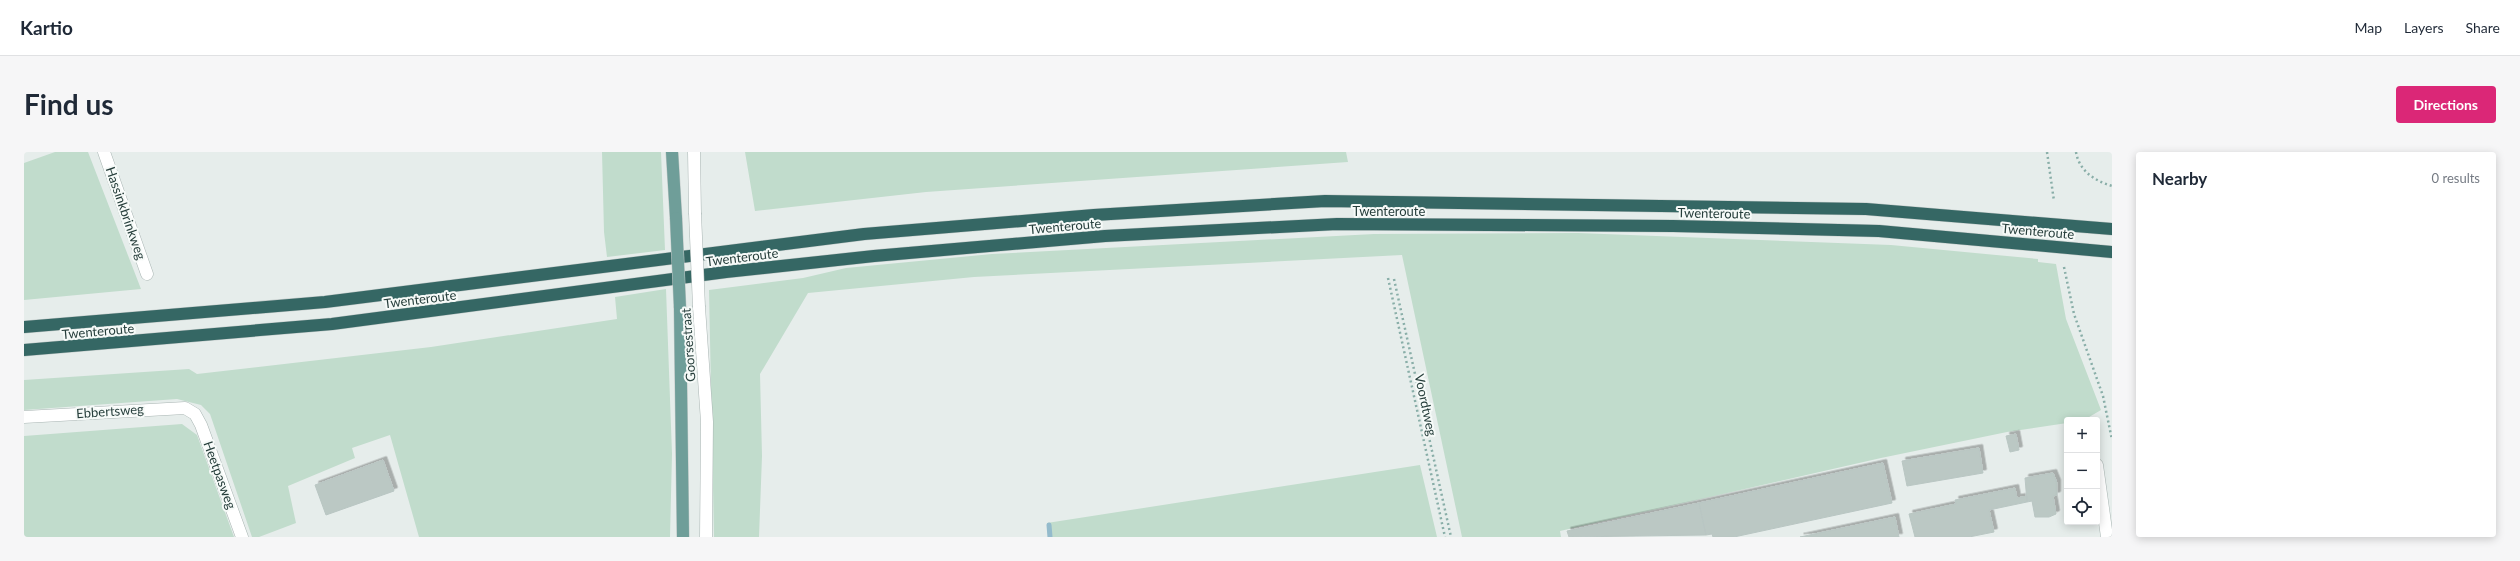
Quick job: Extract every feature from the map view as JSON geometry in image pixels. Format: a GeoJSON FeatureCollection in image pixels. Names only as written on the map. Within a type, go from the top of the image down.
{"type":"FeatureCollection","features":[{"type":"Feature","properties":{"kind":"highway","name":"Twenteroute"},"geometry":{"type":"LineString","coordinates":[[24,327],[325,302],[864,234],[1094,215],[1325,201],[1866,209],[2112,229]]}},
{"type":"Feature","properties":{"kind":"highway","name":"Twenteroute"},"geometry":{"type":"LineString","coordinates":[[24,350],[332,324],[726,272],[874,256],[1105,236],[1337,224],[1673,226],[1879,231],[2112,252]]}},
{"type":"Feature","properties":{"kind":"main road","name":"Goorsestraat"},"geometry":{"type":"LineString","coordinates":[[672,152],[680,308],[683,537]]}},
{"type":"Feature","properties":{"kind":"street","name":"Hassinkbrinkweg"},"geometry":{"type":"LineString","coordinates":[[104,152],[147,274]]}},
{"type":"Feature","properties":{"kind":"street","name":"Goorsestraat"},"geometry":{"type":"LineString","coordinates":[[694,152],[695,214],[707,422],[706,537]]}},
{"type":"Feature","properties":{"kind":"street","name":"Ebbertsweg"},"geometry":{"type":"LineString","coordinates":[[24,417],[167,408],[185,408],[195,414]]}},
{"type":"Feature","properties":{"kind":"street","name":"Heetpasweg"},"geometry":{"type":"LineString","coordinates":[[195,414],[202,425],[242,537]]}},
{"type":"Feature","properties":{"kind":"street"},"geometry":{"type":"LineString","coordinates":[[2100,485],[2108,537]]}},
{"type":"Feature","properties":{"kind":"path"},"geometry":{"type":"LineString","coordinates":[[2047,152],[2054,201]]}},
{"type":"Feature","properties":{"kind":"path"},"geometry":{"type":"LineString","coordinates":[[2076,152],[2080,165],[2084,170],[2102,183],[2112,186]]}},
{"type":"Feature","properties":{"kind":"path"},"geometry":{"type":"LineString","coordinates":[[2064,267],[2074,314],[2103,396],[2112,440]]}},
{"type":"Feature","properties":{"kind":"path","name":"Voordtweg"},"geometry":{"type":"LineString","coordinates":[[1388,278],[1445,537]]}},
{"type":"Feature","properties":{"kind":"path","name":"Voordtweg"},"geometry":{"type":"LineString","coordinates":[[1394,279],[1451,537]]}},
{"type":"Feature","properties":{"kind":"green space"},"geometry":{"type":"Polygon","coordinates":[[[55,152],[88,152],[141,289],[24,300],[24,163],[55,152]]]}},
{"type":"Feature","properties":{"kind":"green space"},"geometry":{"type":"Polygon","coordinates":[[[602,152],[661,152],[665,250],[607,257],[604,232],[602,152]]]}},
{"type":"Feature","properties":{"kind":"green space"},"geometry":{"type":"Polygon","coordinates":[[[745,152],[1346,152],[1348,162],[926,192],[755,211],[745,152]]]}},
{"type":"Feature","properties":{"kind":"green space"},"geometry":{"type":"Polygon","coordinates":[[[1578,233],[1891,245],[2038,259],[2038,262],[2056,264],[2066,319],[2101,410],[2089,417],[2064,417],[2064,423],[2007,432],[1881,458],[1560,531],[1561,537],[1462,537],[1402,255],[974,277],[808,293],[760,374],[762,456],[759,537],[714,537],[709,290],[803,278],[846,268],[992,254],[1374,234],[1578,233]]]}},
{"type":"Feature","properties":{"kind":"green space"},"geometry":{"type":"Polygon","coordinates":[[[666,289],[672,454],[670,537],[419,537],[390,435],[352,448],[355,458],[288,486],[296,523],[259,537],[252,537],[210,414],[201,405],[177,399],[24,410],[24,380],[189,369],[197,374],[431,347],[617,319],[615,297],[666,289]]]}},
{"type":"Feature","properties":{"kind":"green space"},"geometry":{"type":"Polygon","coordinates":[[[182,424],[197,435],[234,537],[24,537],[24,436],[182,424]]]}},
{"type":"Feature","properties":{"kind":"green space"},"geometry":{"type":"Polygon","coordinates":[[[1420,465],[1437,537],[1048,537],[1047,523],[1420,465]]]}},
{"type":"Feature","properties":{"kind":"building"},"geometry":{"type":"Polygon","coordinates":[[[2016,434],[2019,450],[2010,452],[2006,436],[2016,434]]]}},
{"type":"Feature","properties":{"kind":"building"},"geometry":{"type":"Polygon","coordinates":[[[1979,448],[1983,473],[1907,486],[1902,461],[1979,448]]]}},
{"type":"Feature","properties":{"kind":"building"},"geometry":{"type":"Polygon","coordinates":[[[383,460],[394,491],[326,515],[315,485],[383,460]]]}},
{"type":"Feature","properties":{"kind":"building"},"geometry":{"type":"Polygon","coordinates":[[[1883,463],[1892,503],[1734,537],[1713,537],[1712,534],[1706,535],[1699,503],[1883,463]]]}},
{"type":"Feature","properties":{"kind":"building"},"geometry":{"type":"Polygon","coordinates":[[[2053,473],[2057,483],[2057,495],[2053,496],[2056,514],[2049,517],[2035,517],[2032,501],[2027,502],[2025,478],[2053,473]]]}},
{"type":"Feature","properties":{"kind":"building"},"geometry":{"type":"Polygon","coordinates":[[[2015,488],[2017,498],[2027,496],[2027,502],[1989,510],[1994,532],[1969,537],[1915,537],[1909,514],[1956,504],[1955,500],[2015,488]]]}},
{"type":"Feature","properties":{"kind":"building"},"geometry":{"type":"Polygon","coordinates":[[[1699,503],[1706,535],[1569,537],[1567,531],[1699,503]]]}},
{"type":"Feature","properties":{"kind":"building"},"geometry":{"type":"Polygon","coordinates":[[[1895,517],[1899,537],[1800,537],[1895,517]]]}},
{"type":"Feature","properties":{"kind":"waterway"},"geometry":{"type":"LineString","coordinates":[[1049,525],[1050,537]]}}]}
